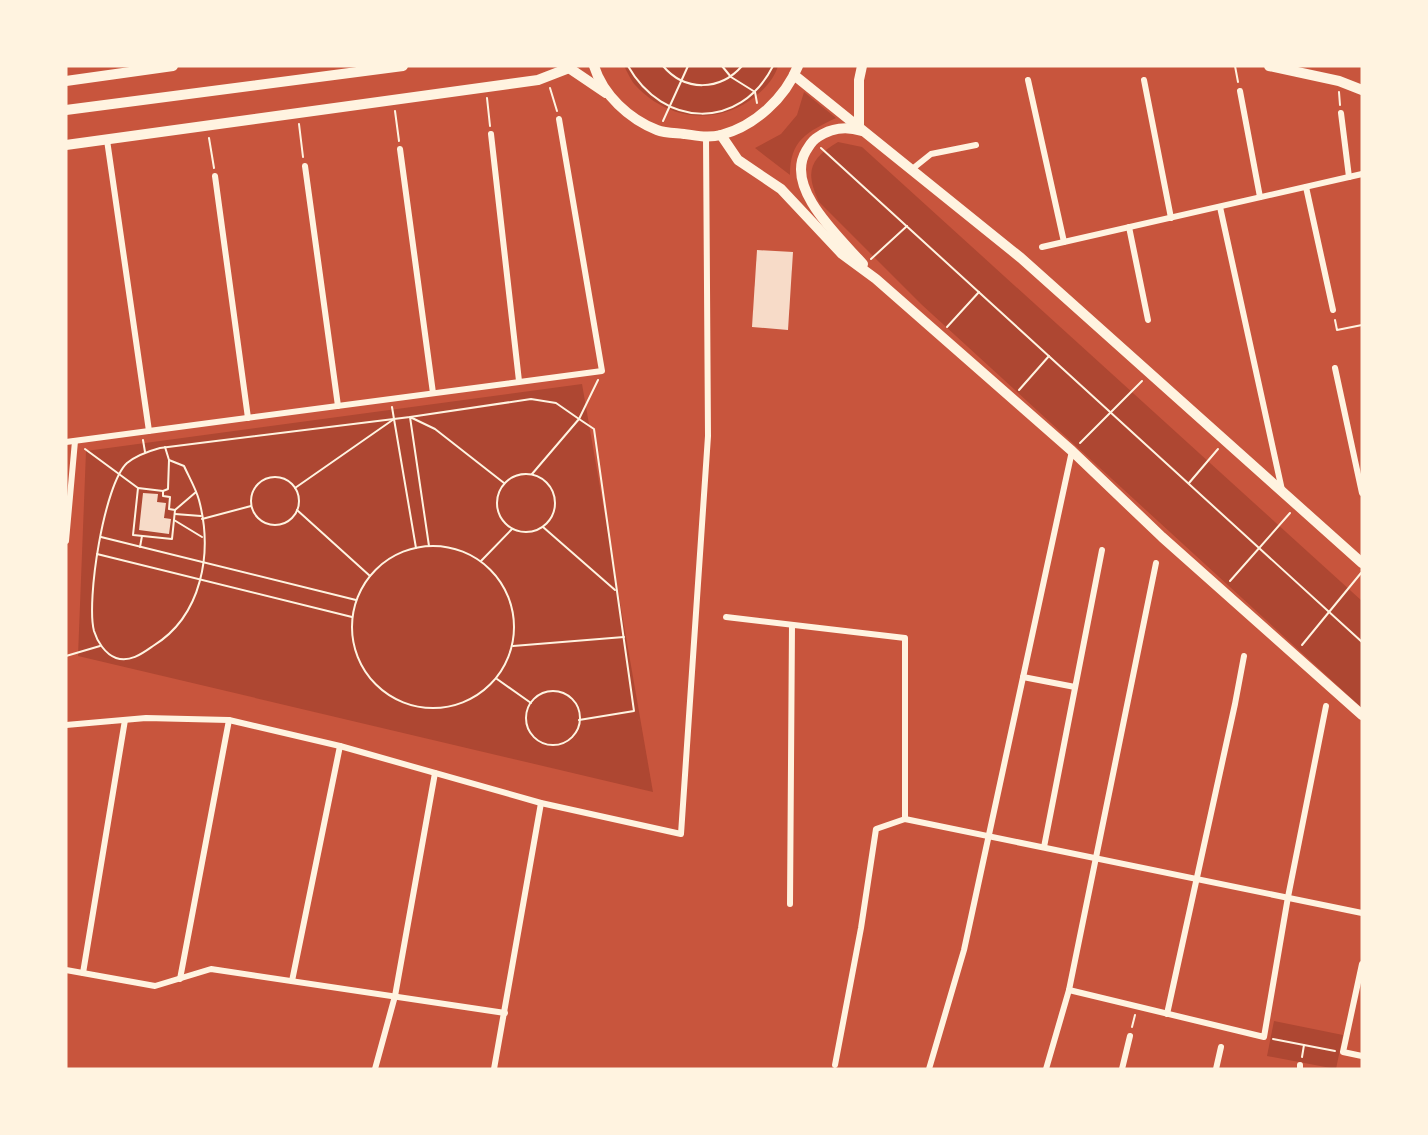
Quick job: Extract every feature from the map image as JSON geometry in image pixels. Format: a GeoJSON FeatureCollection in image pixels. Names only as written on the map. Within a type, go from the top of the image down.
{"type":"FeatureCollection","features":[{"type":"Feature","properties":{"kind":"main road"},"geometry":{"type":"LineString","coordinates":[[66,81],[173,66]]}},
{"type":"Feature","properties":{"kind":"main road"},"geometry":{"type":"LineString","coordinates":[[66,110],[403,66]]}},
{"type":"Feature","properties":{"kind":"main road"},"geometry":{"type":"LineString","coordinates":[[594,66],[611,97]]}},
{"type":"Feature","properties":{"kind":"main road"},"geometry":{"type":"LineString","coordinates":[[862,66],[859,80],[862,129]]}},
{"type":"Feature","properties":{"kind":"main road"},"geometry":{"type":"LineString","coordinates":[[1269,66],[1339,81],[1362,90]]}},
{"type":"Feature","properties":{"kind":"main road"},"geometry":{"type":"LineString","coordinates":[[66,145],[538,80],[566,67],[611,97],[637,120],[658,130],[706,137],[721,135],[760,116],[773,104],[796,71],[911,170],[1021,258],[1297,505],[1361,557]]}},
{"type":"Feature","properties":{"kind":"main road"},"geometry":{"type":"LineString","coordinates":[[862,129],[840,128],[826,131],[813,140],[803,156],[801,177],[812,205],[876,279]]}},
{"type":"Feature","properties":{"kind":"main road"},"geometry":{"type":"LineString","coordinates":[[721,135],[738,160],[781,189],[842,254],[876,279],[1072,451],[1222,590],[1362,715]]}},
{"type":"Feature","properties":{"kind":"street"},"geometry":{"type":"LineString","coordinates":[[1028,80],[1064,242]]}},
{"type":"Feature","properties":{"kind":"street"},"geometry":{"type":"LineString","coordinates":[[1144,80],[1171,218]]}},
{"type":"Feature","properties":{"kind":"street"},"geometry":{"type":"LineString","coordinates":[[1240,91],[1260,197]]}},
{"type":"Feature","properties":{"kind":"street"},"geometry":{"type":"LineString","coordinates":[[1341,113],[1349,177]]}},
{"type":"Feature","properties":{"kind":"street"},"geometry":{"type":"LineString","coordinates":[[66,442],[602,371],[559,119]]}},
{"type":"Feature","properties":{"kind":"street"},"geometry":{"type":"LineString","coordinates":[[491,134],[519,381]]}},
{"type":"Feature","properties":{"kind":"street"},"geometry":{"type":"LineString","coordinates":[[66,726],[146,718],[229,720],[340,746],[542,803],[681,834],[708,436],[706,137]]}},
{"type":"Feature","properties":{"kind":"street"},"geometry":{"type":"LineString","coordinates":[[107,140],[149,431]]}},
{"type":"Feature","properties":{"kind":"street"},"geometry":{"type":"LineString","coordinates":[[911,170],[931,154],[976,146]]}},
{"type":"Feature","properties":{"kind":"street"},"geometry":{"type":"LineString","coordinates":[[400,149],[433,393]]}},
{"type":"Feature","properties":{"kind":"street"},"geometry":{"type":"LineString","coordinates":[[305,166],[338,406]]}},
{"type":"Feature","properties":{"kind":"street"},"geometry":{"type":"LineString","coordinates":[[1042,247],[1362,174]]}},
{"type":"Feature","properties":{"kind":"street"},"geometry":{"type":"LineString","coordinates":[[215,176],[248,418]]}},
{"type":"Feature","properties":{"kind":"street"},"geometry":{"type":"LineString","coordinates":[[1306,187],[1333,310]]}},
{"type":"Feature","properties":{"kind":"street"},"geometry":{"type":"LineString","coordinates":[[1220,207],[1283,492]]}},
{"type":"Feature","properties":{"kind":"street"},"geometry":{"type":"LineString","coordinates":[[1129,227],[1148,320]]}},
{"type":"Feature","properties":{"kind":"street"},"geometry":{"type":"LineString","coordinates":[[1335,368],[1362,493]]}},
{"type":"Feature","properties":{"kind":"street"},"geometry":{"type":"LineString","coordinates":[[66,541],[75,441]]}},
{"type":"Feature","properties":{"kind":"street"},"geometry":{"type":"LineString","coordinates":[[929,1069],[963,950],[1072,451]]}},
{"type":"Feature","properties":{"kind":"street"},"geometry":{"type":"LineString","coordinates":[[1044,847],[1102,550]]}},
{"type":"Feature","properties":{"kind":"street"},"geometry":{"type":"LineString","coordinates":[[1046,1069],[1069,990],[1156,563]]}},
{"type":"Feature","properties":{"kind":"street"},"geometry":{"type":"LineString","coordinates":[[726,617],[904,638],[905,819]]}},
{"type":"Feature","properties":{"kind":"street"},"geometry":{"type":"LineString","coordinates":[[790,904],[792,625]]}},
{"type":"Feature","properties":{"kind":"street"},"geometry":{"type":"LineString","coordinates":[[1167,1014],[1244,656]]}},
{"type":"Feature","properties":{"kind":"street"},"geometry":{"type":"LineString","coordinates":[[1023,677],[1075,687]]}},
{"type":"Feature","properties":{"kind":"street"},"geometry":{"type":"LineString","coordinates":[[1069,990],[1264,1037],[1288,897],[1326,706]]}},
{"type":"Feature","properties":{"kind":"street"},"geometry":{"type":"LineString","coordinates":[[83,973],[125,720]]}},
{"type":"Feature","properties":{"kind":"street"},"geometry":{"type":"LineString","coordinates":[[180,979],[229,720]]}},
{"type":"Feature","properties":{"kind":"street"},"geometry":{"type":"LineString","coordinates":[[292,981],[340,746]]}},
{"type":"Feature","properties":{"kind":"street"},"geometry":{"type":"LineString","coordinates":[[375,1069],[395,996],[435,773]]}},
{"type":"Feature","properties":{"kind":"street"},"geometry":{"type":"LineString","coordinates":[[494,1069],[542,803]]}},
{"type":"Feature","properties":{"kind":"street"},"geometry":{"type":"LineString","coordinates":[[835,1065],[861,928],[876,829],[905,819],[1362,913]]}},
{"type":"Feature","properties":{"kind":"street"},"geometry":{"type":"LineString","coordinates":[[1362,964],[1343,1052],[1362,1056]]}},
{"type":"Feature","properties":{"kind":"street"},"geometry":{"type":"LineString","coordinates":[[66,970],[154,986],[211,969],[505,1013]]}},
{"type":"Feature","properties":{"kind":"street"},"geometry":{"type":"LineString","coordinates":[[1122,1069],[1130,1036]]}},
{"type":"Feature","properties":{"kind":"street"},"geometry":{"type":"LineString","coordinates":[[1216,1069],[1221,1047]]}},
{"type":"Feature","properties":{"kind":"path"},"geometry":{"type":"LineString","coordinates":[[628,66],[637,82],[652,97],[669,107],[692,113],[715,113],[736,105],[755,92],[767,78],[773,66]]}},
{"type":"Feature","properties":{"kind":"path"},"geometry":{"type":"LineString","coordinates":[[663,66],[681,81],[706,86],[721,83],[742,66]]}},
{"type":"Feature","properties":{"kind":"path"},"geometry":{"type":"LineString","coordinates":[[658,130],[688,66]]}},
{"type":"Feature","properties":{"kind":"path"},"geometry":{"type":"LineString","coordinates":[[722,66],[730,77],[755,92],[760,116]]}},
{"type":"Feature","properties":{"kind":"path"},"geometry":{"type":"LineString","coordinates":[[1235,66],[1240,91]]}},
{"type":"Feature","properties":{"kind":"path"},"geometry":{"type":"LineString","coordinates":[[547,77],[559,119]]}},
{"type":"Feature","properties":{"kind":"path"},"geometry":{"type":"LineString","coordinates":[[1339,81],[1341,113]]}},
{"type":"Feature","properties":{"kind":"path"},"geometry":{"type":"LineString","coordinates":[[486,87],[491,134]]}},
{"type":"Feature","properties":{"kind":"path"},"geometry":{"type":"LineString","coordinates":[[393,100],[400,149]]}},
{"type":"Feature","properties":{"kind":"path"},"geometry":{"type":"LineString","coordinates":[[297,113],[305,166]]}},
{"type":"Feature","properties":{"kind":"path"},"geometry":{"type":"LineString","coordinates":[[207,126],[215,176]]}},
{"type":"Feature","properties":{"kind":"path"},"geometry":{"type":"LineString","coordinates":[[813,140],[1362,642]]}},
{"type":"Feature","properties":{"kind":"path"},"geometry":{"type":"LineString","coordinates":[[864,265],[907,226]]}},
{"type":"Feature","properties":{"kind":"path"},"geometry":{"type":"LineString","coordinates":[[939,336],[979,292]]}},
{"type":"Feature","properties":{"kind":"path"},"geometry":{"type":"LineString","coordinates":[[1333,310],[1337,330],[1362,325]]}},
{"type":"Feature","properties":{"kind":"path"},"geometry":{"type":"LineString","coordinates":[[1011,399],[1049,356]]}},
{"type":"Feature","properties":{"kind":"path"},"geometry":{"type":"LineString","coordinates":[[532,474],[579,419],[602,371]]}},
{"type":"Feature","properties":{"kind":"path"},"geometry":{"type":"LineString","coordinates":[[1072,451],[1150,373]]}},
{"type":"Feature","properties":{"kind":"path"},"geometry":{"type":"LineString","coordinates":[[169,460],[184,466],[199,498],[204,538],[198,592],[184,617],[163,640],[135,658],[116,658],[100,646],[93,629],[94,566],[115,486],[126,464],[145,452],[165,447],[410,417],[531,399],[556,403],[594,429],[615,590],[634,711],[579,720]]}},
{"type":"Feature","properties":{"kind":"path"},"geometry":{"type":"LineString","coordinates":[[410,417],[435,429],[504,483]]}},
{"type":"Feature","properties":{"kind":"path"},"geometry":{"type":"LineString","coordinates":[[410,417],[429,546]]}},
{"type":"Feature","properties":{"kind":"path"},"geometry":{"type":"LineString","coordinates":[[295,488],[394,419]]}},
{"type":"Feature","properties":{"kind":"path"},"geometry":{"type":"LineString","coordinates":[[394,419],[416,548]]}},
{"type":"Feature","properties":{"kind":"path"},"geometry":{"type":"LineString","coordinates":[[75,441],[138,488],[163,490],[168,489],[169,460],[165,447]]}},
{"type":"Feature","properties":{"kind":"path"},"geometry":{"type":"LineString","coordinates":[[1188,483],[1226,441]]}},
{"type":"Feature","properties":{"kind":"path"},"geometry":{"type":"LineString","coordinates":[[532,474],[541,477],[549,484],[554,492],[554,512],[543,527],[528,532],[513,529],[505,524],[497,508],[499,490],[504,483],[517,475],[532,474]]}},
{"type":"Feature","properties":{"kind":"path"},"geometry":{"type":"LineString","coordinates":[[269,477],[284,478],[295,488],[297,510],[287,521],[273,525],[259,519],[251,506],[252,491],[262,480],[269,477]]}},
{"type":"Feature","properties":{"kind":"path"},"geometry":{"type":"LineString","coordinates":[[138,488],[133,535],[172,539],[175,510],[196,492]]}},
{"type":"Feature","properties":{"kind":"path"},"geometry":{"type":"LineString","coordinates":[[163,490],[163,496],[170,497],[169,509],[175,510]]}},
{"type":"Feature","properties":{"kind":"path"},"geometry":{"type":"LineString","coordinates":[[1222,590],[1297,505]]}},
{"type":"Feature","properties":{"kind":"path"},"geometry":{"type":"LineString","coordinates":[[175,514],[202,517],[251,506]]}},
{"type":"Feature","properties":{"kind":"path"},"geometry":{"type":"LineString","coordinates":[[297,510],[370,576]]}},
{"type":"Feature","properties":{"kind":"path"},"geometry":{"type":"LineString","coordinates":[[174,520],[204,538]]}},
{"type":"Feature","properties":{"kind":"path"},"geometry":{"type":"LineString","coordinates":[[543,527],[615,590]]}},
{"type":"Feature","properties":{"kind":"path"},"geometry":{"type":"LineString","coordinates":[[481,561],[513,529]]}},
{"type":"Feature","properties":{"kind":"path"},"geometry":{"type":"LineString","coordinates":[[140,547],[142,536]]}},
{"type":"Feature","properties":{"kind":"path"},"geometry":{"type":"LineString","coordinates":[[100,537],[356,600]]}},
{"type":"Feature","properties":{"kind":"path"},"geometry":{"type":"LineString","coordinates":[[447,547],[465,552],[481,561],[500,582],[512,608],[515,627],[513,646],[507,663],[497,679],[480,695],[459,705],[436,709],[412,706],[391,697],[373,682],[360,663],[353,640],[352,617],[356,600],[370,576],[398,553],[416,548],[447,547]]}},
{"type":"Feature","properties":{"kind":"path"},"geometry":{"type":"LineString","coordinates":[[97,554],[352,617]]}},
{"type":"Feature","properties":{"kind":"path"},"geometry":{"type":"LineString","coordinates":[[1294,654],[1362,573]]}},
{"type":"Feature","properties":{"kind":"path"},"geometry":{"type":"LineString","coordinates":[[513,646],[624,637]]}},
{"type":"Feature","properties":{"kind":"path"},"geometry":{"type":"LineString","coordinates":[[66,656],[100,646]]}},
{"type":"Feature","properties":{"kind":"path"},"geometry":{"type":"LineString","coordinates":[[497,679],[531,703]]}},
{"type":"Feature","properties":{"kind":"path"},"geometry":{"type":"LineString","coordinates":[[544,692],[562,692],[575,703],[579,720],[578,729],[566,742],[557,744],[540,741],[533,736],[526,720],[531,703],[544,692]]}},
{"type":"Feature","properties":{"kind":"path"},"geometry":{"type":"LineString","coordinates":[[1130,1036],[1136,1007]]}},
{"type":"Feature","properties":{"kind":"path"},"geometry":{"type":"LineString","coordinates":[[1264,1037],[1343,1052]]}},
{"type":"Feature","properties":{"kind":"shaded area"},"geometry":{"type":"Polygon","coordinates":[[[624,66],[778,66],[766,86],[749,101],[735,109],[705,116],[675,111],[648,97],[636,86],[624,66]]]}},
{"type":"Feature","properties":{"kind":"shaded area"},"geometry":{"type":"Polygon","coordinates":[[[804,92],[836,118],[809,133],[797,145],[793,153],[790,175],[755,148],[781,134],[797,115],[804,92]]]}},
{"type":"Feature","properties":{"kind":"shaded area"},"geometry":{"type":"Polygon","coordinates":[[[838,142],[862,147],[1362,601],[1362,708],[921,304],[819,202],[812,182],[812,167],[821,154],[838,142]]]}},
{"type":"Feature","properties":{"kind":"shaded area"},"geometry":{"type":"Polygon","coordinates":[[[582,384],[653,792],[78,656],[86,451],[582,384]]]}},
{"type":"Feature","properties":{"kind":"shaded area"},"geometry":{"type":"Polygon","coordinates":[[[1274,1021],[1343,1035],[1336,1069],[1267,1056],[1274,1021]]]}},
{"type":"Feature","properties":{"kind":"building"},"geometry":{"type":"Polygon","coordinates":[[[757,250],[793,252],[788,330],[752,327],[757,250]]]}},
{"type":"Feature","properties":{"kind":"building"},"geometry":{"type":"Polygon","coordinates":[[[143,493],[158,494],[157,502],[166,503],[164,518],[171,519],[169,534],[139,530],[143,493]]]}}]}
